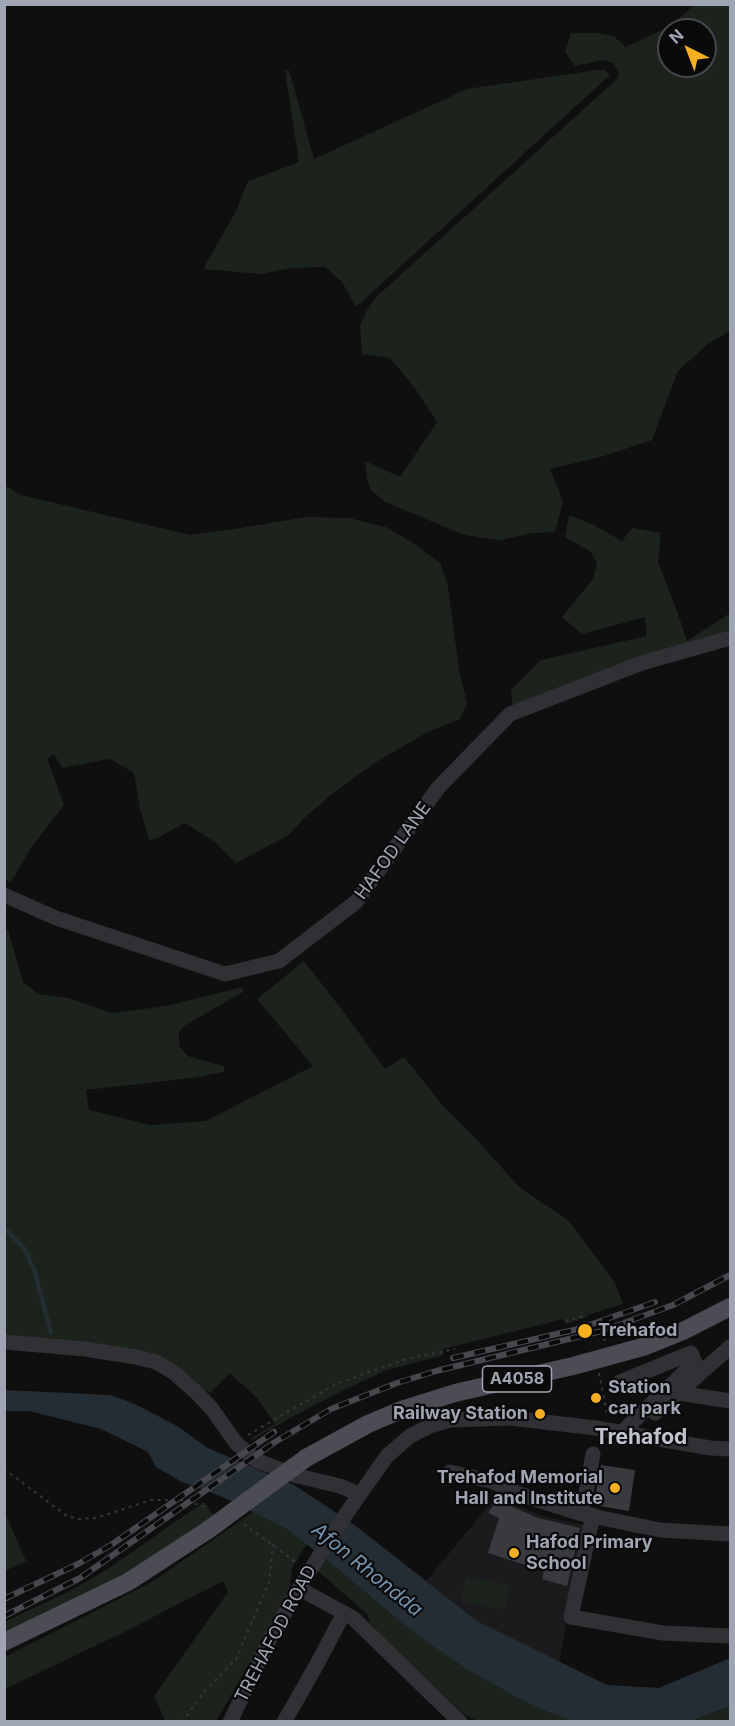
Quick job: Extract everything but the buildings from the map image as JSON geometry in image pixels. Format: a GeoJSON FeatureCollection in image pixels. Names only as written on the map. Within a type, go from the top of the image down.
{"type":"FeatureCollection","features":[{"type":"Feature","properties":{"kind":"main road","name":"A4058"},"geometry":{"type":"LineString","coordinates":[[4,1642],[128,1582],[160,1563],[306,1458],[368,1424],[401,1410],[455,1393],[573,1366],[646,1346],[683,1331],[730,1307]]}},
{"type":"Feature","properties":{"kind":"street","name":"HAFOD LANE"},"geometry":{"type":"LineString","coordinates":[[4,895],[56,918],[225,974],[279,961],[356,902],[438,788],[510,714],[642,663],[730,638]]}},
{"type":"Feature","properties":{"kind":"street"},"geometry":{"type":"LineString","coordinates":[[4,1342],[85,1349],[156,1362],[196,1392],[212,1408],[236,1443],[256,1460],[294,1475],[340,1486],[359,1494]]}},
{"type":"Feature","properties":{"kind":"street"},"geometry":{"type":"LineString","coordinates":[[621,1433],[679,1393],[730,1347]]}},
{"type":"Feature","properties":{"kind":"street"},"geometry":{"type":"LineString","coordinates":[[620,1382],[691,1353],[695,1362],[621,1433]]}},
{"type":"Feature","properties":{"kind":"street"},"geometry":{"type":"LineString","coordinates":[[679,1393],[730,1401]]}},
{"type":"Feature","properties":{"kind":"street","name":"TREHAFOD ROAD"},"geometry":{"type":"LineString","coordinates":[[230,1722],[272,1635],[310,1571],[359,1494],[387,1456],[410,1436],[430,1426],[450,1420],[510,1419],[730,1449]]}},
{"type":"Feature","properties":{"kind":"street"},"geometry":{"type":"LineString","coordinates":[[593,1454],[588,1515],[571,1617],[663,1633],[730,1636]]}},
{"type":"Feature","properties":{"kind":"street"},"geometry":{"type":"LineString","coordinates":[[450,1472],[491,1481],[519,1494],[588,1515],[660,1530],[730,1534]]}},
{"type":"Feature","properties":{"kind":"street"},"geometry":{"type":"LineString","coordinates":[[300,1589],[353,1618],[459,1722]]}},
{"type":"Feature","properties":{"kind":"street"},"geometry":{"type":"LineString","coordinates":[[284,1722],[344,1613]]}},
{"type":"Feature","properties":{"kind":"path"},"geometry":{"type":"LineString","coordinates":[[565,1322],[585,1316],[585,1318]]}},
{"type":"Feature","properties":{"kind":"path"},"geometry":{"type":"LineString","coordinates":[[236,1443],[336,1384],[406,1359],[455,1349]]}},
{"type":"Feature","properties":{"kind":"path"},"geometry":{"type":"LineString","coordinates":[[598,1371],[621,1433]]}},
{"type":"Feature","properties":{"kind":"path"},"geometry":{"type":"LineString","coordinates":[[4,1469],[67,1516],[79,1519],[96,1518],[151,1500],[182,1500],[212,1509]]}},
{"type":"Feature","properties":{"kind":"path"},"geometry":{"type":"LineString","coordinates":[[242,1522],[310,1571]]}},
{"type":"Feature","properties":{"kind":"path"},"geometry":{"type":"LineString","coordinates":[[182,1722],[205,1691],[237,1659],[269,1582],[273,1544]]}},
{"type":"Feature","properties":{"kind":"shaded area"},"geometry":{"type":"Polygon","coordinates":[[[695,4],[730,5],[730,331],[708,344],[678,371],[652,440],[604,456],[550,469],[563,501],[555,532],[533,533],[501,540],[481,538],[462,534],[385,502],[371,490],[365,461],[400,477],[437,422],[415,388],[390,358],[362,354],[360,326],[366,312],[375,298],[616,80],[619,73],[613,63],[603,60],[575,66],[565,52],[571,33],[598,33],[613,36],[626,47],[657,32],[657,78],[717,78],[717,18],[679,18],[695,4]]]}},
{"type":"Feature","properties":{"kind":"shaded area"},"geometry":{"type":"Polygon","coordinates":[[[289,70],[314,159],[467,89],[598,70],[605,70],[610,75],[356,307],[342,282],[325,267],[292,268],[261,274],[203,269],[235,213],[248,181],[299,162],[285,71],[289,70]]]}},
{"type":"Feature","properties":{"kind":"shaded area"},"geometry":{"type":"Polygon","coordinates":[[[4,485],[21,495],[190,535],[307,517],[349,518],[386,527],[441,564],[448,587],[459,669],[467,703],[460,719],[428,732],[376,762],[332,794],[303,819],[289,835],[236,863],[216,843],[185,823],[149,840],[140,809],[134,773],[110,759],[62,768],[54,754],[47,758],[64,805],[31,848],[11,882],[5,879],[4,485]]]}},
{"type":"Feature","properties":{"kind":"shaded area"},"geometry":{"type":"Polygon","coordinates":[[[569,515],[594,525],[622,541],[632,528],[661,533],[658,562],[687,641],[730,613],[730,630],[513,708],[511,690],[541,660],[647,636],[645,617],[582,634],[562,617],[593,579],[597,564],[591,552],[565,537],[569,515]]]}},
{"type":"Feature","properties":{"kind":"shaded area"},"geometry":{"type":"Polygon","coordinates":[[[4,927],[8,930],[23,982],[38,994],[68,998],[112,1013],[166,1006],[243,987],[243,992],[184,1026],[179,1033],[179,1046],[188,1056],[224,1066],[224,1072],[192,1078],[86,1090],[89,1110],[150,1125],[206,1121],[313,1066],[257,999],[304,961],[385,1069],[404,1057],[444,1107],[519,1187],[569,1221],[615,1283],[623,1304],[566,1324],[564,1319],[443,1349],[444,1355],[387,1370],[292,1417],[252,1440],[251,1438],[275,1424],[258,1399],[230,1373],[210,1393],[137,1351],[113,1346],[5,1339],[4,927]]]}},
{"type":"Feature","properties":{"kind":"shaded area","name":"Hafod Primary School"},"geometry":{"type":"Polygon","coordinates":[[[499,1493],[508,1500],[507,1502],[546,1517],[584,1525],[559,1663],[477,1621],[426,1581],[499,1493]]]}},
{"type":"Feature","properties":{"kind":"shaded area"},"geometry":{"type":"Polygon","coordinates":[[[204,1502],[214,1516],[128,1574],[5,1635],[4,1622],[70,1591],[106,1570],[204,1502]]]}},
{"type":"Feature","properties":{"kind":"shaded area"},"geometry":{"type":"Polygon","coordinates":[[[253,1512],[285,1528],[307,1544],[292,1568],[288,1597],[216,1721],[163,1721],[165,1720],[154,1696],[228,1592],[223,1581],[5,1689],[5,1657],[152,1582],[253,1512]]]}},
{"type":"Feature","properties":{"kind":"shaded area"},"geometry":{"type":"Polygon","coordinates":[[[5,1513],[26,1561],[4,1571],[5,1513]]]}},
{"type":"Feature","properties":{"kind":"shaded area"},"geometry":{"type":"Polygon","coordinates":[[[326,1559],[403,1624],[468,1670],[518,1698],[574,1721],[477,1721],[464,1714],[382,1638],[370,1623],[368,1615],[318,1571],[326,1559]]]}},
{"type":"Feature","properties":{"kind":"shaded area"},"geometry":{"type":"Polygon","coordinates":[[[466,1577],[510,1585],[504,1610],[460,1601],[466,1577]]]}},
{"type":"Feature","properties":{"kind":"shaded area"},"geometry":{"type":"Polygon","coordinates":[[[730,1706],[730,1721],[689,1722],[726,1708],[730,1706]]]}},
{"type":"Feature","properties":{"kind":"water","name":"Afon Rhondda"},"geometry":{"type":"Polygon","coordinates":[[[4,1390],[111,1395],[137,1405],[177,1426],[208,1448],[294,1485],[352,1523],[477,1621],[607,1685],[659,1688],[730,1658],[730,1706],[689,1722],[574,1721],[551,1713],[518,1698],[468,1670],[439,1650],[403,1624],[326,1559],[285,1528],[223,1497],[182,1482],[156,1467],[148,1452],[101,1429],[29,1411],[5,1411],[4,1390]]]}},
{"type":"Feature","properties":{"kind":"waterway"},"geometry":{"type":"LineString","coordinates":[[4,1228],[24,1248],[34,1269],[51,1333]]}},
{"type":"Feature","properties":{"kind":"railway"},"geometry":{"type":"LineString","coordinates":[[4,1616],[80,1578],[275,1442],[331,1409],[397,1383],[436,1371],[602,1331],[673,1305],[730,1275]]}},
{"type":"Feature","properties":{"kind":"railway"},"geometry":{"type":"LineString","coordinates":[[453,1358],[578,1329],[655,1302]]}},
{"type":"Feature","properties":{"kind":"railway"},"geometry":{"type":"LineString","coordinates":[[4,1599],[78,1564],[111,1545],[274,1432]]}},
{"type":"Feature","properties":{"kind":"place","name":"Trehafod"},"geometry":{"type":"Point","coordinates":[585,1331]}},
{"type":"Feature","properties":{"kind":"place","name":"Station car park"},"geometry":{"type":"Point","coordinates":[596,1398]}},
{"type":"Feature","properties":{"kind":"place","name":"Railway Station"},"geometry":{"type":"Point","coordinates":[540,1414]}},
{"type":"Feature","properties":{"kind":"place","name":"Trehafod Memorial Hall and Institute"},"geometry":{"type":"Point","coordinates":[615,1488]}},
{"type":"Feature","properties":{"kind":"place","name":"Hafod Primary School"},"geometry":{"type":"Point","coordinates":[514,1553]}},
{"type":"Feature","properties":{"kind":"district","name":"Trehafod"},"geometry":{"type":"Point","coordinates":[641,1438]}}]}
